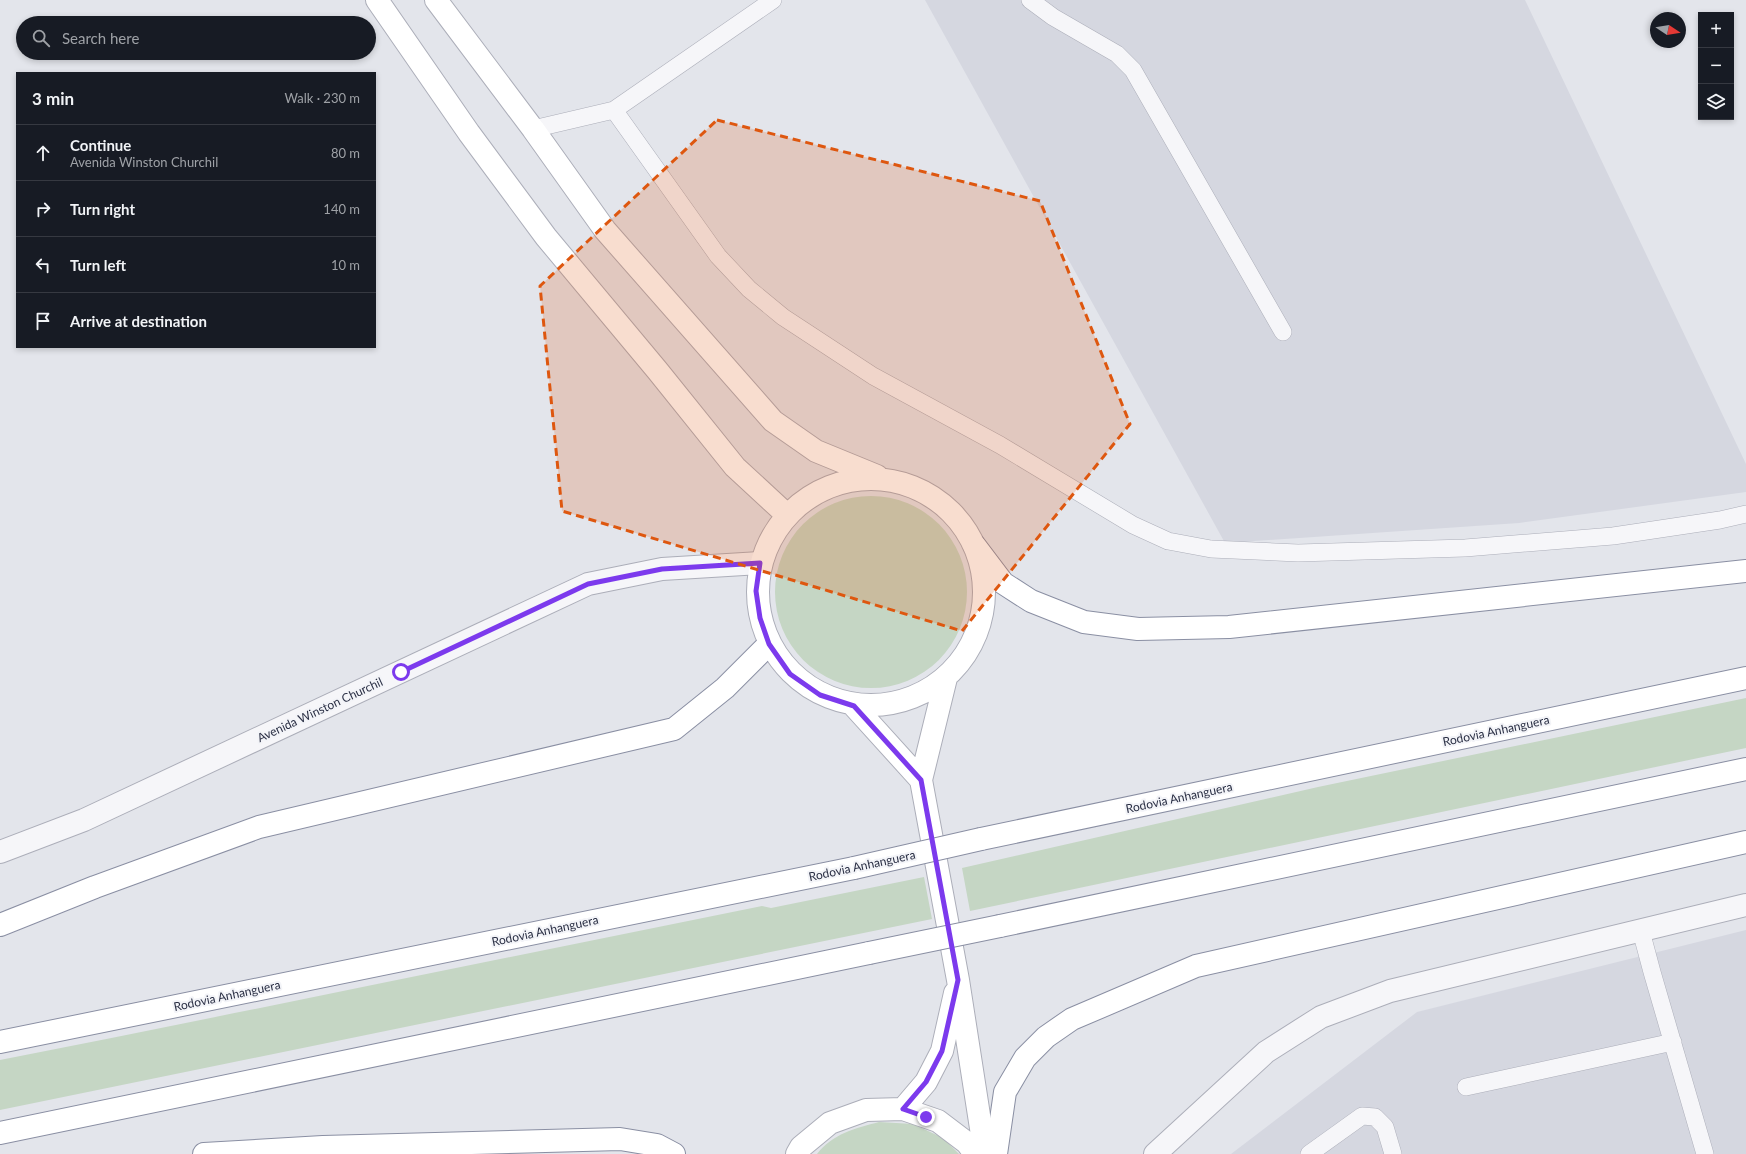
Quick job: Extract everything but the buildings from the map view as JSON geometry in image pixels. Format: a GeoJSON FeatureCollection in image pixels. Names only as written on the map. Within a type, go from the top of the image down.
{"type":"FeatureCollection","features":[{"type":"Feature","properties":{"kind":"main road"},"geometry":{"type":"LineString","coordinates":[[377,0],[468,133],[546,237],[657,370],[735,467],[787,515]]}},
{"type":"Feature","properties":{"kind":"main road"},"geometry":{"type":"LineString","coordinates":[[436,0],[533,129],[605,230],[773,421],[816,452],[885,479],[914,486],[939,501],[960,521],[975,546],[1003,583],[1031,601],[1084,622],[1138,629],[1229,627],[1746,572]]}},
{"type":"Feature","properties":{"kind":"main road"},"geometry":{"type":"LineString","coordinates":[[885,479],[849,480],[815,492],[787,515],[771,538],[760,563],[756,591],[760,618],[769,644],[790,674],[820,695],[854,706],[887,706],[919,696],[946,678],[968,650],[982,617],[984,581],[975,546]]}},
{"type":"Feature","properties":{"kind":"main road"},"geometry":{"type":"LineString","coordinates":[[0,925],[94,887],[259,827],[674,729],[725,688],[769,644]]}},
{"type":"Feature","properties":{"kind":"main road"},"geometry":{"type":"LineString","coordinates":[[946,678],[921,780],[958,980],[985,1154]]}},
{"type":"Feature","properties":{"kind":"main road","name":"Rodovia Anhanguera"},"geometry":{"type":"LineString","coordinates":[[0,1042],[854,868],[981,839],[1746,678]]}},
{"type":"Feature","properties":{"kind":"main road"},"geometry":{"type":"LineString","coordinates":[[854,706],[921,780]]}},
{"type":"Feature","properties":{"kind":"main road"},"geometry":{"type":"LineString","coordinates":[[0,1133],[1000,926],[1746,769]]}},
{"type":"Feature","properties":{"kind":"main road"},"geometry":{"type":"LineString","coordinates":[[996,1154],[1005,1092],[1025,1058],[1046,1037],[1072,1019],[1196,966],[1746,842]]}},
{"type":"Feature","properties":{"kind":"main road"},"geometry":{"type":"LineString","coordinates":[[903,1109],[926,1082],[942,1051],[958,980]]}},
{"type":"Feature","properties":{"kind":"main road"},"geometry":{"type":"LineString","coordinates":[[797,1154],[801,1147],[830,1123],[866,1110],[903,1109],[938,1121],[967,1143],[975,1154]]}},
{"type":"Feature","properties":{"kind":"main road"},"geometry":{"type":"LineString","coordinates":[[204,1154],[323,1147],[620,1139],[657,1146],[674,1154]]}},
{"type":"Feature","properties":{"kind":"street","name":"Avenida Winston Churchil"},"geometry":{"type":"LineString","coordinates":[[0,852],[84,820],[588,584],[662,569],[760,563]]}},
{"type":"Feature","properties":{"kind":"street"},"geometry":{"type":"LineString","coordinates":[[1155,1154],[1266,1052],[1321,1017],[1390,991],[1746,906]]}},
{"type":"Feature","properties":{"kind":"lane"},"geometry":{"type":"LineString","coordinates":[[533,129],[614,110],[773,0]]}},
{"type":"Feature","properties":{"kind":"lane"},"geometry":{"type":"LineString","coordinates":[[1030,0],[1053,17],[1117,54],[1133,70],[1283,332]]}},
{"type":"Feature","properties":{"kind":"lane"},"geometry":{"type":"LineString","coordinates":[[614,110],[718,256],[749,289],[783,317],[873,376],[1000,444],[1133,525],[1168,540],[1211,549],[1298,553],[1465,548],[1613,536],[1720,520],[1746,514]]}},
{"type":"Feature","properties":{"kind":"lane"},"geometry":{"type":"LineString","coordinates":[[1641,930],[1705,1154]]}},
{"type":"Feature","properties":{"kind":"lane"},"geometry":{"type":"LineString","coordinates":[[1466,1087],[1673,1042]]}},
{"type":"Feature","properties":{"kind":"lane"},"geometry":{"type":"LineString","coordinates":[[1309,1154],[1362,1116],[1375,1117],[1385,1127],[1393,1154]]}},
{"type":"Feature","properties":{"kind":"highlighted area"},"geometry":{"type":"Polygon","coordinates":[[[717,120],[1040,201],[1130,424],[962,631],[562,511],[540,286],[717,120]]]}},
{"type":"Feature","properties":{"kind":"shaded area"},"geometry":{"type":"Polygon","coordinates":[[[925,0],[1525,0],[1746,464],[1746,492],[1519,523],[1225,543],[925,0]]]}},
{"type":"Feature","properties":{"kind":"shaded area"},"geometry":{"type":"Polygon","coordinates":[[[1746,930],[1746,1154],[1231,1154],[1417,1012],[1746,930]]]}},
{"type":"Feature","properties":{"kind":"green space"},"geometry":{"type":"Polygon","coordinates":[[[862,496],[880,496],[908,503],[924,512],[939,524],[951,539],[960,555],[967,583],[967,601],[960,629],[951,645],[939,660],[924,672],[908,681],[880,688],[862,688],[843,684],[826,677],[810,666],[797,653],[786,637],[779,620],[775,601],[775,583],[779,564],[786,547],[797,531],[810,518],[826,507],[843,500],[862,496]]]}},
{"type":"Feature","properties":{"kind":"green space"},"geometry":{"type":"Polygon","coordinates":[[[1746,698],[1746,748],[970,911],[962,868],[1318,787],[1746,698]]]}},
{"type":"Feature","properties":{"kind":"green space"},"geometry":{"type":"Polygon","coordinates":[[[924,877],[932,919],[0,1110],[0,1060],[762,906],[771,908],[924,877]]]}},
{"type":"Feature","properties":{"kind":"green space"},"geometry":{"type":"Polygon","coordinates":[[[879,1122],[913,1124],[943,1138],[959,1154],[817,1154],[830,1141],[837,1137],[853,1129],[879,1122]]]}},
{"type":"Feature","properties":{"kind":"route"},"geometry":{"type":"LineString","coordinates":[[401,672],[588,584],[662,569],[760,563],[756,591],[760,618],[769,644],[790,674],[820,695],[854,706],[921,780],[958,980],[942,1051],[926,1082],[903,1109],[926,1117]]}}]}
